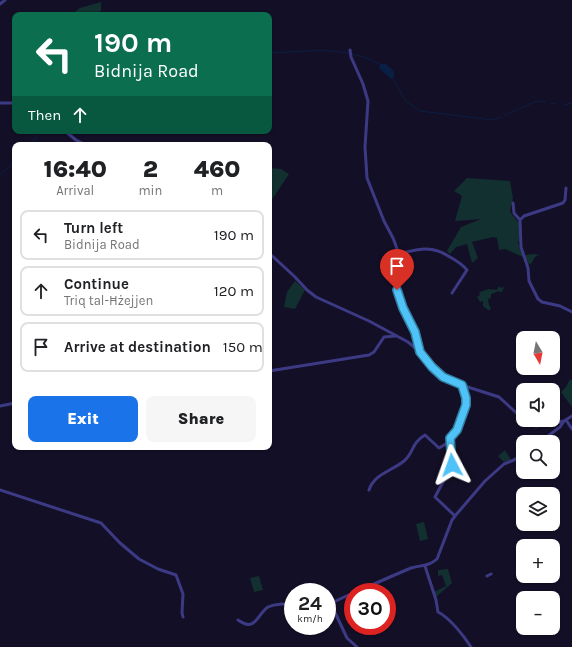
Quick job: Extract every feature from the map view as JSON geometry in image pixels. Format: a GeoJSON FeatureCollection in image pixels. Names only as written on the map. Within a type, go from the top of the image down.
{"type":"FeatureCollection","features":[{"type":"Feature","properties":{"kind":"street"},"geometry":{"type":"LineString","coordinates":[[0,4],[5,0]]}},
{"type":"Feature","properties":{"kind":"street"},"geometry":{"type":"LineString","coordinates":[[350,50],[351,57],[363,84],[368,101],[365,147],[367,178],[399,254],[400,260],[397,294],[415,332],[420,352]]}},
{"type":"Feature","properties":{"kind":"street"},"geometry":{"type":"LineString","coordinates":[[0,104],[12,103]]}},
{"type":"Feature","properties":{"kind":"street"},"geometry":{"type":"LineString","coordinates":[[69,134],[80,142]]}},
{"type":"Feature","properties":{"kind":"street"},"geometry":{"type":"LineString","coordinates":[[520,220],[524,216],[563,203],[565,200],[566,188]]}},
{"type":"Feature","properties":{"kind":"street"},"geometry":{"type":"LineString","coordinates":[[512,203],[514,213],[520,220],[521,247],[528,268],[529,281],[538,299],[542,302],[560,306],[572,312]]}},
{"type":"Feature","properties":{"kind":"street"},"geometry":{"type":"LineString","coordinates":[[399,254],[418,249],[431,249],[442,252],[461,263],[467,270],[452,293]]}},
{"type":"Feature","properties":{"kind":"street"},"geometry":{"type":"LineString","coordinates":[[272,256],[316,297],[369,321],[399,337],[420,352],[432,367],[443,377],[498,397],[516,412]]}},
{"type":"Feature","properties":{"kind":"street"},"geometry":{"type":"LineString","coordinates":[[272,371],[369,355],[374,352],[384,337],[399,337]]}},
{"type":"Feature","properties":{"kind":"street"},"geometry":{"type":"LineString","coordinates":[[455,516],[435,497],[452,465],[450,438],[457,430],[466,405],[466,398],[462,385]]}},
{"type":"Feature","properties":{"kind":"street"},"geometry":{"type":"LineString","coordinates":[[0,406],[12,404]]}},
{"type":"Feature","properties":{"kind":"street"},"geometry":{"type":"LineString","coordinates":[[549,435],[572,416]]}},
{"type":"Feature","properties":{"kind":"street"},"geometry":{"type":"LineString","coordinates":[[560,422],[565,421]]}},
{"type":"Feature","properties":{"kind":"street"},"geometry":{"type":"LineString","coordinates":[[565,421],[572,429]]}},
{"type":"Feature","properties":{"kind":"street"},"geometry":{"type":"LineString","coordinates":[[369,490],[371,484],[379,476],[405,460],[411,452],[414,443],[420,438],[425,435],[439,448],[450,441]]}},
{"type":"Feature","properties":{"kind":"street"},"geometry":{"type":"LineString","coordinates":[[377,583],[413,567],[425,566],[433,563],[455,516],[485,481],[504,464],[516,459]]}},
{"type":"Feature","properties":{"kind":"street"},"geometry":{"type":"LineString","coordinates":[[0,490],[102,523],[120,543],[139,559],[158,569],[176,575],[183,594],[183,617]]}},
{"type":"Feature","properties":{"kind":"street"},"geometry":{"type":"LineString","coordinates":[[425,566],[436,600],[438,612],[444,615],[465,638],[470,647]]}},
{"type":"Feature","properties":{"kind":"street"},"geometry":{"type":"LineString","coordinates":[[487,576],[491,574]]}},
{"type":"Feature","properties":{"kind":"street"},"geometry":{"type":"LineString","coordinates":[[238,620],[244,624],[254,623],[264,610],[271,606],[284,604]]}},
{"type":"Feature","properties":{"kind":"street"},"geometry":{"type":"LineString","coordinates":[[336,617],[347,638],[357,647]]}},
{"type":"Feature","properties":{"kind":"green space"},"geometry":{"type":"Polygon","coordinates":[[[101,2],[101,11],[98,12],[75,12],[80,8],[101,2]]]}},
{"type":"Feature","properties":{"kind":"green space"},"geometry":{"type":"Polygon","coordinates":[[[272,168],[281,169],[289,174],[272,200],[272,168]]]}},
{"type":"Feature","properties":{"kind":"green space"},"geometry":{"type":"Polygon","coordinates":[[[467,178],[510,181],[513,198],[510,211],[519,223],[518,243],[523,257],[505,249],[499,250],[497,238],[493,237],[472,242],[478,258],[472,263],[467,244],[456,247],[450,254],[447,251],[461,227],[481,219],[455,221],[462,196],[454,191],[467,178]]]}},
{"type":"Feature","properties":{"kind":"green space"},"geometry":{"type":"Polygon","coordinates":[[[525,255],[539,255],[535,257],[529,265],[525,255]]]}},
{"type":"Feature","properties":{"kind":"green space"},"geometry":{"type":"Polygon","coordinates":[[[295,281],[305,290],[295,309],[284,307],[287,292],[295,281]]]}},
{"type":"Feature","properties":{"kind":"green space"},"geometry":{"type":"Polygon","coordinates":[[[499,286],[504,288],[501,293],[499,291],[491,294],[491,298],[488,299],[491,308],[488,310],[483,306],[483,301],[480,302],[477,297],[480,295],[480,292],[489,289],[497,290],[499,286]]]}},
{"type":"Feature","properties":{"kind":"green space"},"geometry":{"type":"Polygon","coordinates":[[[570,379],[572,381],[572,407],[561,392],[566,387],[570,379]]]}},
{"type":"Feature","properties":{"kind":"green space"},"geometry":{"type":"Polygon","coordinates":[[[505,450],[511,460],[504,462],[498,456],[505,450]]]}},
{"type":"Feature","properties":{"kind":"green space"},"geometry":{"type":"Polygon","coordinates":[[[424,522],[428,539],[420,541],[416,524],[424,522]]]}},
{"type":"Feature","properties":{"kind":"green space"},"geometry":{"type":"Polygon","coordinates":[[[448,569],[452,583],[436,597],[434,592],[446,586],[442,575],[438,576],[438,570],[448,569]]]}},
{"type":"Feature","properties":{"kind":"green space"},"geometry":{"type":"Polygon","coordinates":[[[259,576],[263,590],[254,592],[250,578],[259,576]]]}},
{"type":"Feature","properties":{"kind":"water"},"geometry":{"type":"Polygon","coordinates":[[[380,64],[386,64],[394,71],[394,78],[391,79],[379,68],[380,64]]]}},
{"type":"Feature","properties":{"kind":"waterway"},"geometry":{"type":"LineString","coordinates":[[272,53],[326,51],[349,53],[380,64]]}},
{"type":"Feature","properties":{"kind":"waterway"},"geometry":{"type":"LineString","coordinates":[[393,79],[406,101],[420,111],[493,120],[501,117]]}},
{"type":"Feature","properties":{"kind":"waterway"},"geometry":{"type":"LineString","coordinates":[[505,115],[537,101],[546,102]]}},
{"type":"Feature","properties":{"kind":"waterway"},"geometry":{"type":"LineString","coordinates":[[551,103],[555,104]]}},
{"type":"Feature","properties":{"kind":"waterway"},"geometry":{"type":"LineString","coordinates":[[564,105],[572,103]]}},
{"type":"Feature","properties":{"kind":"waterway"},"geometry":{"type":"LineString","coordinates":[[32,142],[39,134]]}},
{"type":"Feature","properties":{"kind":"waterway"},"geometry":{"type":"LineString","coordinates":[[0,175],[12,164]]}},
{"type":"Feature","properties":{"kind":"route"},"geometry":{"type":"LineString","coordinates":[[397,290],[397,294],[403,308],[415,332],[420,352],[432,367],[443,377],[462,385],[466,398],[466,405],[457,430],[450,438],[452,465]]}}]}
